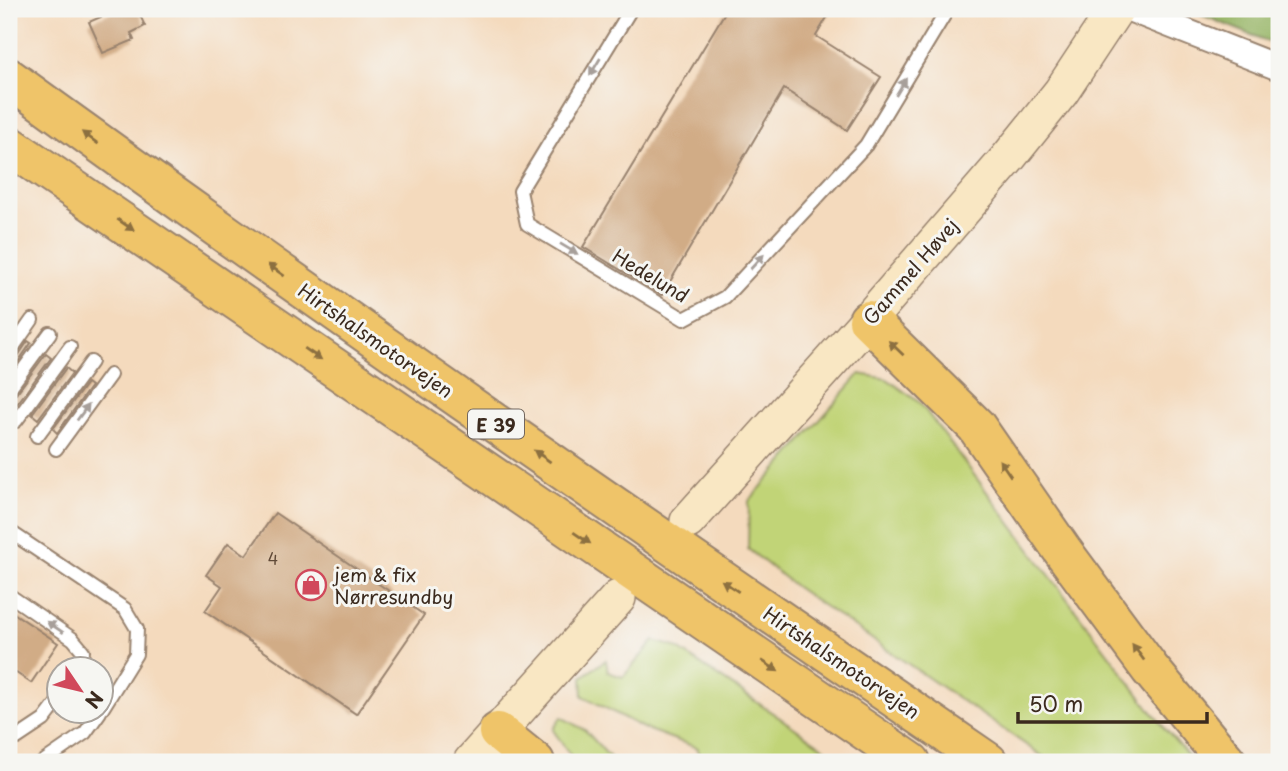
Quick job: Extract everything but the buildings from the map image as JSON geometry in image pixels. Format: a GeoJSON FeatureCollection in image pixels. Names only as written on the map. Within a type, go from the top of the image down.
{"type":"FeatureCollection","features":[{"type":"Feature","properties":{"kind":"highway","name":"Hirtshalsmotorvejen"},"geometry":{"type":"LineString","coordinates":[[9,78],[171,196],[605,500],[988,762]]}},
{"type":"Feature","properties":{"kind":"highway","name":"E 39"},"geometry":{"type":"LineString","coordinates":[[9,145],[911,762]]}},
{"type":"Feature","properties":{"kind":"highway"},"geometry":{"type":"LineString","coordinates":[[868,320],[976,426],[1062,550],[1150,669],[1227,762]]}},
{"type":"Feature","properties":{"kind":"highway"},"geometry":{"type":"LineString","coordinates":[[498,732],[536,762]]}},
{"type":"Feature","properties":{"kind":"street","name":"Gammel Høvej"},"geometry":{"type":"LineString","coordinates":[[688,521],[868,320],[1008,158],[1061,92],[1116,9]]}},
{"type":"Feature","properties":{"kind":"street"},"geometry":{"type":"LineString","coordinates":[[1129,9],[1279,68]]}},
{"type":"Feature","properties":{"kind":"street"},"geometry":{"type":"LineString","coordinates":[[471,762],[618,598]]}},
{"type":"Feature","properties":{"kind":"lane","name":"Hedelund"},"geometry":{"type":"LineString","coordinates":[[631,9],[520,191],[527,224],[684,319],[725,297],[866,145],[948,9]]}},
{"type":"Feature","properties":{"kind":"lane"},"geometry":{"type":"LineString","coordinates":[[9,353],[33,320]]}},
{"type":"Feature","properties":{"kind":"lane"},"geometry":{"type":"LineString","coordinates":[[9,389],[50,333]]}},
{"type":"Feature","properties":{"kind":"lane"},"geometry":{"type":"LineString","coordinates":[[16,421],[70,347]]}},
{"type":"Feature","properties":{"kind":"lane"},"geometry":{"type":"LineString","coordinates":[[37,436],[91,362]]}},
{"type":"Feature","properties":{"kind":"lane"},"geometry":{"type":"LineString","coordinates":[[56,450],[110,375]]}},
{"type":"Feature","properties":{"kind":"lane"},"geometry":{"type":"LineString","coordinates":[[9,531],[125,609],[137,629],[136,654],[116,686]]}},
{"type":"Feature","properties":{"kind":"lane"},"geometry":{"type":"LineString","coordinates":[[9,596],[73,639],[83,651],[82,656]]}},
{"type":"Feature","properties":{"kind":"lane"},"geometry":{"type":"LineString","coordinates":[[17,738],[46,717]]}},
{"type":"Feature","properties":{"kind":"lane"},"geometry":{"type":"LineString","coordinates":[[43,762],[85,733],[90,726]]}},
{"type":"Feature","properties":{"kind":"green space"},"geometry":{"type":"Polygon","coordinates":[[[1279,9],[1279,46],[1189,10],[1279,9]]]}},
{"type":"Feature","properties":{"kind":"green space"},"geometry":{"type":"Polygon","coordinates":[[[860,374],[887,379],[920,403],[1165,729],[1194,762],[1051,762],[796,587],[748,549],[749,501],[860,374]]]}},
{"type":"Feature","properties":{"kind":"green space"},"geometry":{"type":"Polygon","coordinates":[[[654,641],[675,647],[845,762],[698,762],[698,748],[643,728],[583,696],[582,677],[606,660],[608,672],[623,677],[654,641]]]}},
{"type":"Feature","properties":{"kind":"green space"},"geometry":{"type":"Polygon","coordinates":[[[561,717],[585,730],[614,762],[575,762],[553,730],[561,717]]]}},
{"type":"Feature","properties":{"kind":"place","name":"jem & fix Nørresundby"},"geometry":{"type":"Point","coordinates":[311,585]}}]}
